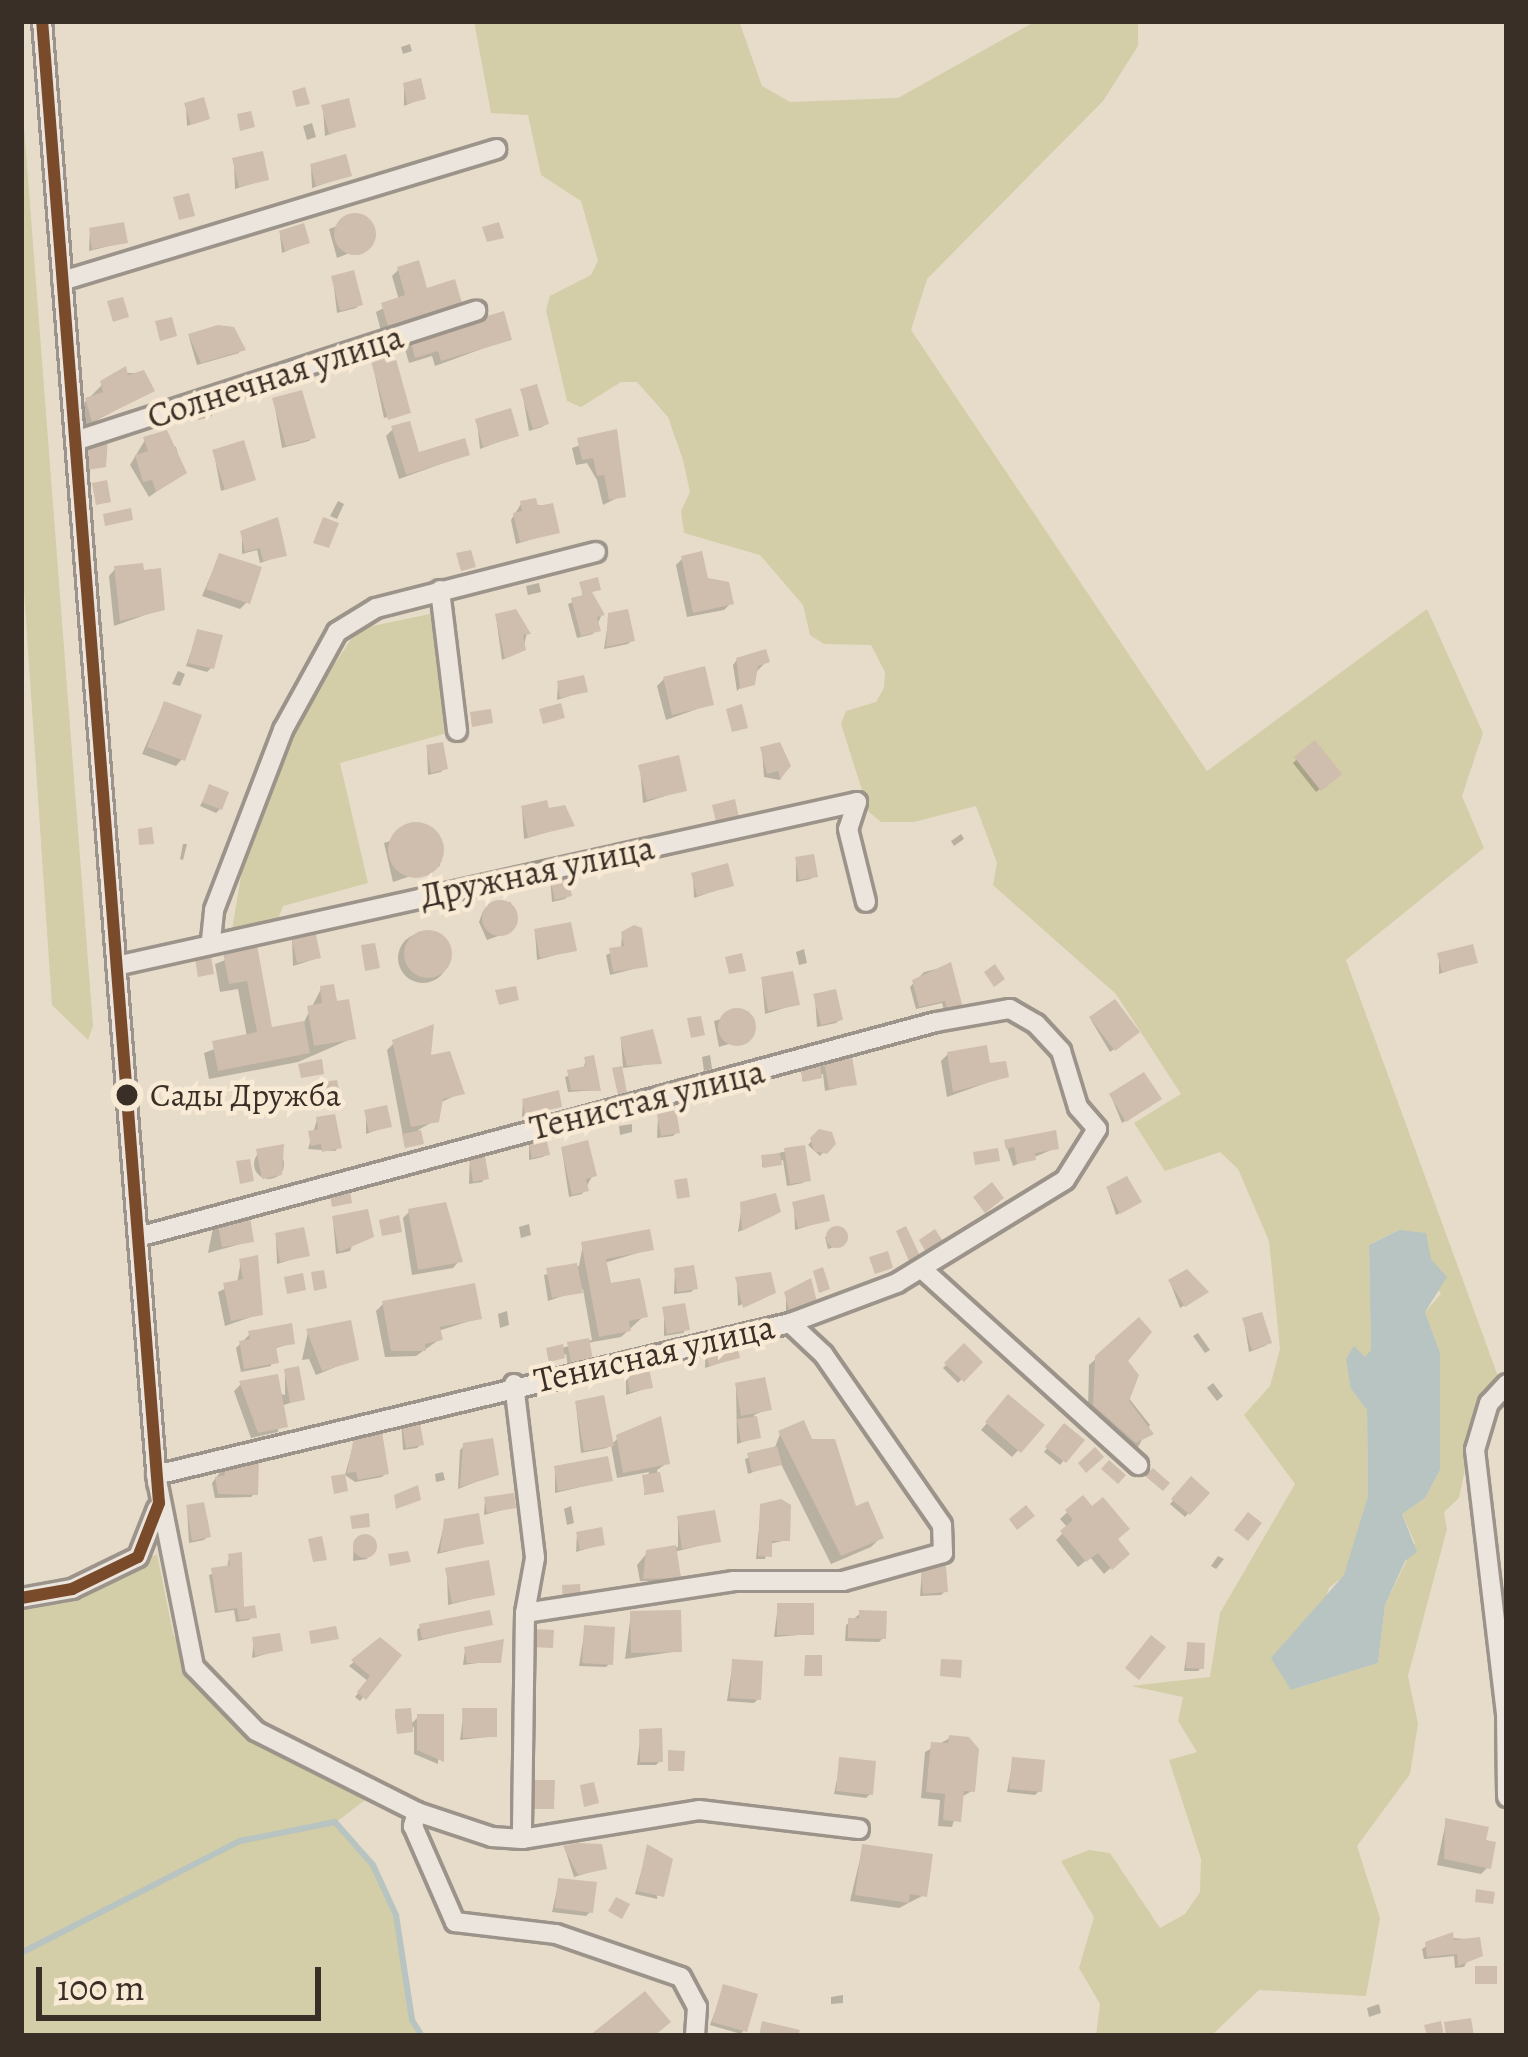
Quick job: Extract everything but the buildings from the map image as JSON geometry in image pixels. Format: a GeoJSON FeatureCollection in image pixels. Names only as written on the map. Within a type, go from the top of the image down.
{"type":"FeatureCollection","features":[{"type":"Feature","properties":{"kind":"street"},"geometry":{"type":"LineString","coordinates":[[21,1598],[72,1589],[138,1557],[159,1502],[41,21]]}},
{"type":"Feature","properties":{"kind":"street"},"geometry":{"type":"LineString","coordinates":[[62,281],[496,149]]}},
{"type":"Feature","properties":{"kind":"street","name":"Солнечная улица"},"geometry":{"type":"LineString","coordinates":[[75,441],[476,311]]}},
{"type":"Feature","properties":{"kind":"street"},"geometry":{"type":"LineString","coordinates":[[212,940],[239,840],[319,655],[376,608],[596,552]]}},
{"type":"Feature","properties":{"kind":"street"},"geometry":{"type":"LineString","coordinates":[[440,590],[457,731]]}},
{"type":"Feature","properties":{"kind":"street","name":"Дружная улица"},"geometry":{"type":"LineString","coordinates":[[116,966],[212,940],[857,802],[848,829],[866,902]]}},
{"type":"Feature","properties":{"kind":"street","name":"Тенистая улица"},"geometry":{"type":"LineString","coordinates":[[138,1237],[633,1101],[1010,1009],[1061,1051],[1078,1107],[1097,1129]]}},
{"type":"Feature","properties":{"kind":"street","name":"Тенисная улица"},"geometry":{"type":"LineString","coordinates":[[157,1475],[514,1384],[790,1323],[922,1269],[1065,1180],[1097,1129]]}},
{"type":"Feature","properties":{"kind":"street"},"geometry":{"type":"LineString","coordinates":[[922,1269],[1138,1465]]}},
{"type":"Feature","properties":{"kind":"street"},"geometry":{"type":"LineString","coordinates":[[526,1613],[733,1581],[843,1581],[943,1552],[942,1525],[823,1354],[790,1323]]}},
{"type":"Feature","properties":{"kind":"street"},"geometry":{"type":"LineString","coordinates":[[514,1384],[535,1558],[526,1613],[522,1839]]}},
{"type":"Feature","properties":{"kind":"street"},"geometry":{"type":"LineString","coordinates":[[1507,1384],[1489,1403],[1475,1450],[1479,1516],[1506,1712],[1507,1797]]}},
{"type":"Feature","properties":{"kind":"street"},"geometry":{"type":"LineString","coordinates":[[157,1475],[180,1623],[194,1667],[218,1700],[256,1731],[417,1812],[522,1839],[699,1810],[860,1829]]}},
{"type":"Feature","properties":{"kind":"street"},"geometry":{"type":"LineString","coordinates":[[417,1812],[413,1826],[455,1922],[556,1934],[681,1977],[697,2008],[694,2036]]}},
{"type":"Feature","properties":{"kind":"shaded area"},"geometry":{"type":"Polygon","coordinates":[[[474,21],[739,21],[762,86],[790,102],[898,98],[1036,21],[1138,21],[1138,46],[1103,101],[927,279],[911,330],[1207,771],[1427,609],[1483,733],[1462,796],[1484,848],[1346,960],[1499,1379],[1478,1406],[1459,1498],[1444,1512],[1447,1529],[1408,1676],[1418,1724],[1410,1774],[1357,1846],[1380,1918],[1366,1996],[1259,1990],[1211,2036],[1096,2036],[1100,2004],[1079,1968],[1094,1917],[1061,1861],[1089,1850],[1110,1853],[1160,1928],[1185,1914],[1200,1892],[1201,1859],[1169,1760],[1197,1752],[1178,1721],[1183,1697],[1131,1686],[1210,1677],[1220,1613],[1295,1484],[1244,1415],[1270,1386],[1280,1349],[1269,1241],[1238,1169],[1220,1152],[1165,1171],[1134,1123],[1181,1094],[1116,994],[993,885],[997,863],[976,806],[914,822],[881,822],[869,812],[841,724],[846,711],[876,702],[884,688],[885,672],[871,645],[824,644],[810,635],[803,605],[760,555],[684,533],[681,511],[690,492],[683,460],[668,417],[637,382],[621,382],[581,407],[567,401],[546,310],[550,296],[591,275],[598,261],[581,201],[541,175],[528,115],[491,113],[474,21]],[[1399,1230],[1369,1245],[1371,1350],[1351,1389],[1367,1410],[1368,1496],[1345,1575],[1329,1588],[1291,1690],[1378,1663],[1385,1605],[1415,1543],[1402,1514],[1425,1498],[1440,1470],[1440,1352],[1425,1312],[1441,1294],[1399,1230]]]}},
{"type":"Feature","properties":{"kind":"shaded area"},"geometry":{"type":"Polygon","coordinates":[[[21,87],[93,1026],[88,1040],[52,1005],[21,546],[21,87]]]}},
{"type":"Feature","properties":{"kind":"shaded area"},"geometry":{"type":"Polygon","coordinates":[[[430,614],[451,732],[340,763],[368,883],[283,906],[277,921],[232,930],[246,846],[295,723],[358,629],[430,614]]]}},
{"type":"Feature","properties":{"kind":"shaded area"},"geometry":{"type":"Polygon","coordinates":[[[1399,1230],[1426,1233],[1431,1259],[1447,1277],[1425,1312],[1440,1352],[1440,1470],[1425,1498],[1402,1514],[1417,1552],[1405,1561],[1385,1605],[1378,1663],[1291,1690],[1271,1658],[1344,1575],[1368,1496],[1367,1410],[1351,1389],[1346,1359],[1354,1346],[1365,1357],[1371,1350],[1369,1245],[1399,1230]]]}},
{"type":"Feature","properties":{"kind":"shaded area"},"geometry":{"type":"Polygon","coordinates":[[[157,1554],[173,1633],[195,1681],[230,1722],[365,1800],[335,1823],[373,1865],[396,1915],[412,2020],[422,2036],[21,2036],[21,1605],[91,1587],[157,1554]]]}},
{"type":"Feature","properties":{"kind":"waterway"},"geometry":{"type":"LineString","coordinates":[[21,1953],[240,1841],[335,1822],[373,1865],[396,1915],[412,2020],[422,2036]]}},
{"type":"Feature","properties":{"kind":"transit line"},"geometry":{"type":"LineString","coordinates":[[21,1598],[72,1589],[138,1557],[159,1503],[42,21]]}},
{"type":"Feature","properties":{"kind":"place","name":"Сады Дружба"},"geometry":{"type":"Point","coordinates":[127,1095]}}]}
